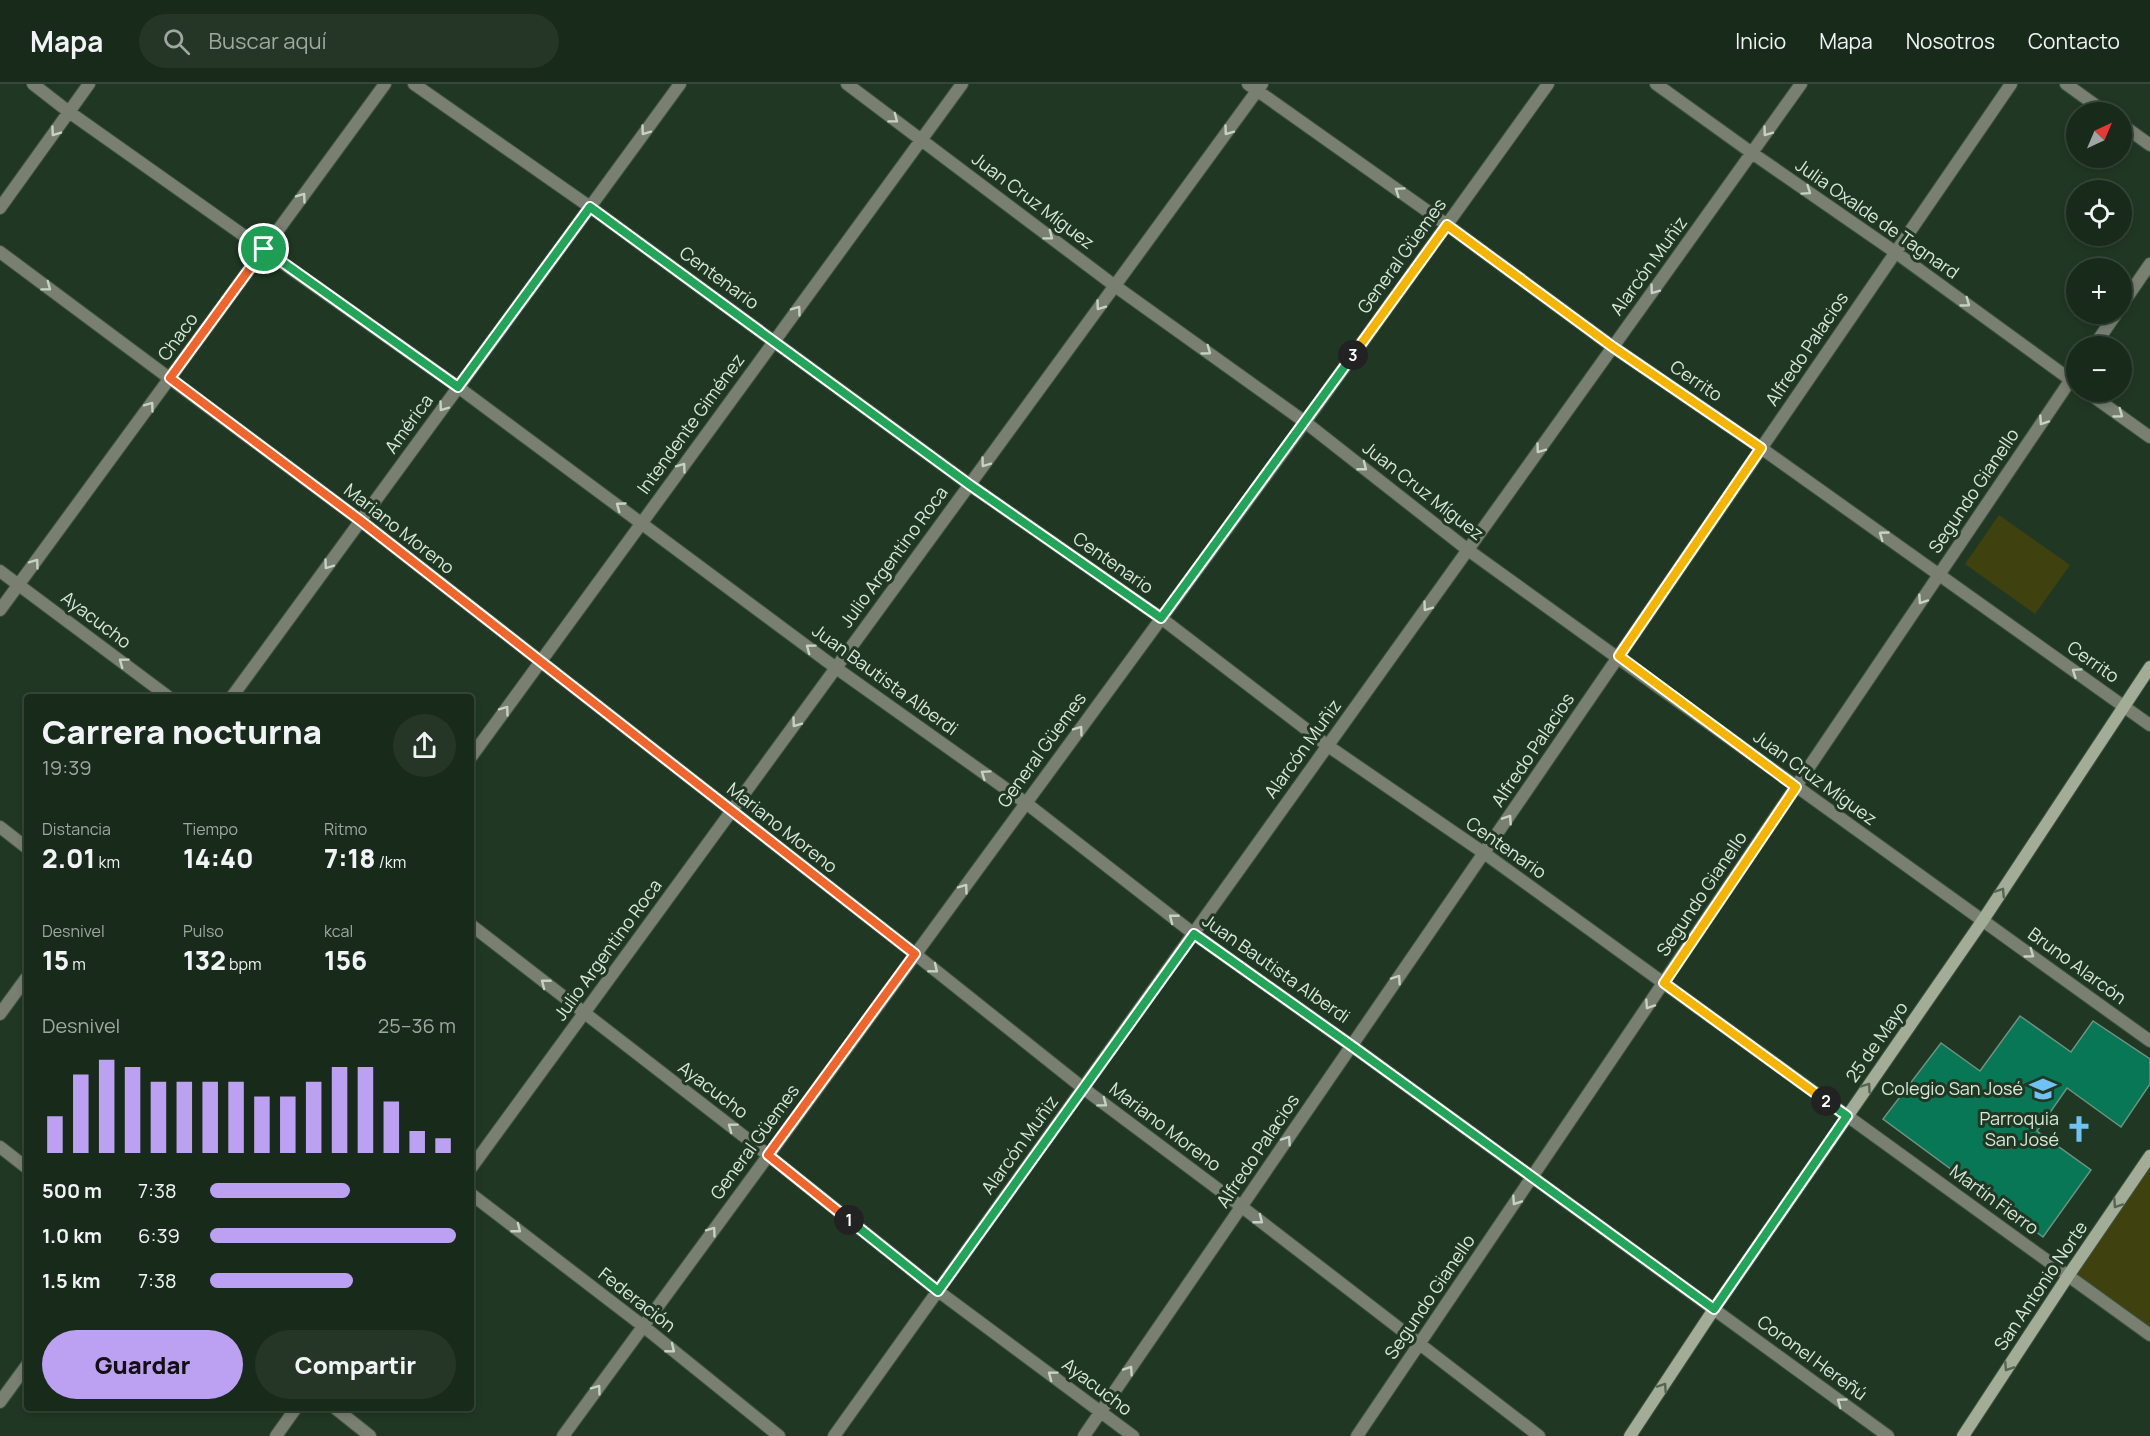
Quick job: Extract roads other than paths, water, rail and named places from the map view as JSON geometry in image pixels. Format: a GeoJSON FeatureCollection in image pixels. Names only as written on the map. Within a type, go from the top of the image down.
{"type":"FeatureCollection","features":[{"type":"Feature","properties":{"kind":"street","name":"Juan Bautista Alberdi"},"geometry":{"type":"LineString","coordinates":[[33,84],[69,112],[458,387],[836,668],[1026,803],[1194,934],[1714,1309]]}},
{"type":"Feature","properties":{"kind":"street"},"geometry":{"type":"LineString","coordinates":[[0,208],[89,84]]}},
{"type":"Feature","properties":{"kind":"street","name":"Chaco"},"geometry":{"type":"LineString","coordinates":[[0,610],[385,84]]}},
{"type":"Feature","properties":{"kind":"street","name":"Centenario"},"geometry":{"type":"LineString","coordinates":[[414,84],[590,207],[970,485],[1161,618],[1328,746],[1484,853],[1847,1116]]}},
{"type":"Feature","properties":{"kind":"street","name":"América"},"geometry":{"type":"LineString","coordinates":[[234,694],[680,84]]}},
{"type":"Feature","properties":{"kind":"street","name":"Juan Cruz Míguez"},"geometry":{"type":"LineString","coordinates":[[847,84],[1115,286],[1305,422],[1468,550],[1619,656],[1796,787],[1983,920]]}},
{"type":"Feature","properties":{"kind":"street","name":"Intendente Giménez"},"geometry":{"type":"LineString","coordinates":[[474,753],[962,84]]}},
{"type":"Feature","properties":{"kind":"street","name":"General Güemes"},"geometry":{"type":"LineString","coordinates":[[563,1436],[1305,422],[1548,84]]}},
{"type":"Feature","properties":{"kind":"street","name":"Julia Oxalde de Tagnard"},"geometry":{"type":"LineString","coordinates":[[1656,84],[2066,372]]}},
{"type":"Feature","properties":{"kind":"street","name":"Alarcón Muñiz"},"geometry":{"type":"LineString","coordinates":[[834,1436],[1801,84]]}},
{"type":"Feature","properties":{"kind":"street","name":"Alfredo Palacios"},"geometry":{"type":"LineString","coordinates":[[1084,1436],[2012,84]]}},
{"type":"Feature","properties":{"kind":"street"},"geometry":{"type":"LineString","coordinates":[[2066,84],[2091,102]]}},
{"type":"Feature","properties":{"kind":"street","name":"Cerrito"},"geometry":{"type":"LineString","coordinates":[[1256,86],[1613,347],[1761,448],[2150,725]]}},
{"type":"Feature","properties":{"kind":"street","name":"Julio Argentino Roca"},"geometry":{"type":"LineString","coordinates":[[474,1164],[1115,286],[1256,86]]}},
{"type":"Feature","properties":{"kind":"street"},"geometry":{"type":"LineString","coordinates":[[2132,132],[2150,145]]}},
{"type":"Feature","properties":{"kind":"street","name":"Mariano Moreno"},"geometry":{"type":"LineString","coordinates":[[0,252],[361,521],[1083,1088],[1242,1207],[1539,1436]]}},
{"type":"Feature","properties":{"kind":"street"},"geometry":{"type":"LineString","coordinates":[[2132,290],[2150,264]]}},
{"type":"Feature","properties":{"kind":"street","name":"Segundo Gianello"},"geometry":{"type":"LineString","coordinates":[[1357,1436],[2066,390]]}},
{"type":"Feature","properties":{"kind":"street"},"geometry":{"type":"LineString","coordinates":[[2101,402],[2150,437]]}},
{"type":"Feature","properties":{"kind":"street","name":"Ayacucho"},"geometry":{"type":"LineString","coordinates":[[0,571],[165,694]]}},
{"type":"Feature","properties":{"kind":"street","name":"25 de Mayo"},"geometry":{"type":"LineString","coordinates":[[1630,1436],[1714,1309],[1983,920],[2150,667]]}},
{"type":"Feature","properties":{"kind":"street"},"geometry":{"type":"LineString","coordinates":[[0,828],[24,846]]}},
{"type":"Feature","properties":{"kind":"street","name":"Bruno Alarcón"},"geometry":{"type":"LineString","coordinates":[[1983,920],[2150,1041]]}},
{"type":"Feature","properties":{"kind":"street","name":"Ayacucho"},"geometry":{"type":"LineString","coordinates":[[474,927],[768,1155],[938,1291],[1132,1436]]}},
{"type":"Feature","properties":{"kind":"street"},"geometry":{"type":"LineString","coordinates":[[0,1014],[24,981]]}},
{"type":"Feature","properties":{"kind":"street","name":"Martín Fierro"},"geometry":{"type":"LineString","coordinates":[[1847,1116],[2150,1335]]}},
{"type":"Feature","properties":{"kind":"street"},"geometry":{"type":"LineString","coordinates":[[0,1147],[24,1166]]}},
{"type":"Feature","properties":{"kind":"street","name":"San Antonio Norte"},"geometry":{"type":"LineString","coordinates":[[1963,1436],[2150,1156]]}},
{"type":"Feature","properties":{"kind":"street","name":"Federación"},"geometry":{"type":"LineString","coordinates":[[474,1196],[643,1326],[779,1436]]}},
{"type":"Feature","properties":{"kind":"street","name":"Coronel Hereñú"},"geometry":{"type":"LineString","coordinates":[[1714,1309],[1888,1436]]}},
{"type":"Feature","properties":{"kind":"street"},"geometry":{"type":"LineString","coordinates":[[0,1402],[24,1369]]}},
{"type":"Feature","properties":{"kind":"street"},"geometry":{"type":"LineString","coordinates":[[276,1436],[294,1411]]}},
{"type":"Feature","properties":{"kind":"street"},"geometry":{"type":"LineString","coordinates":[[339,1411],[370,1436]]}},
{"type":"Feature","properties":{"kind":"place","name":"Colegio San José"},"geometry":{"type":"Point","coordinates":[2043,1089]}},
{"type":"Feature","properties":{"kind":"place","name":"Parroquia San José"},"geometry":{"type":"Point","coordinates":[2079,1129]}}]}
